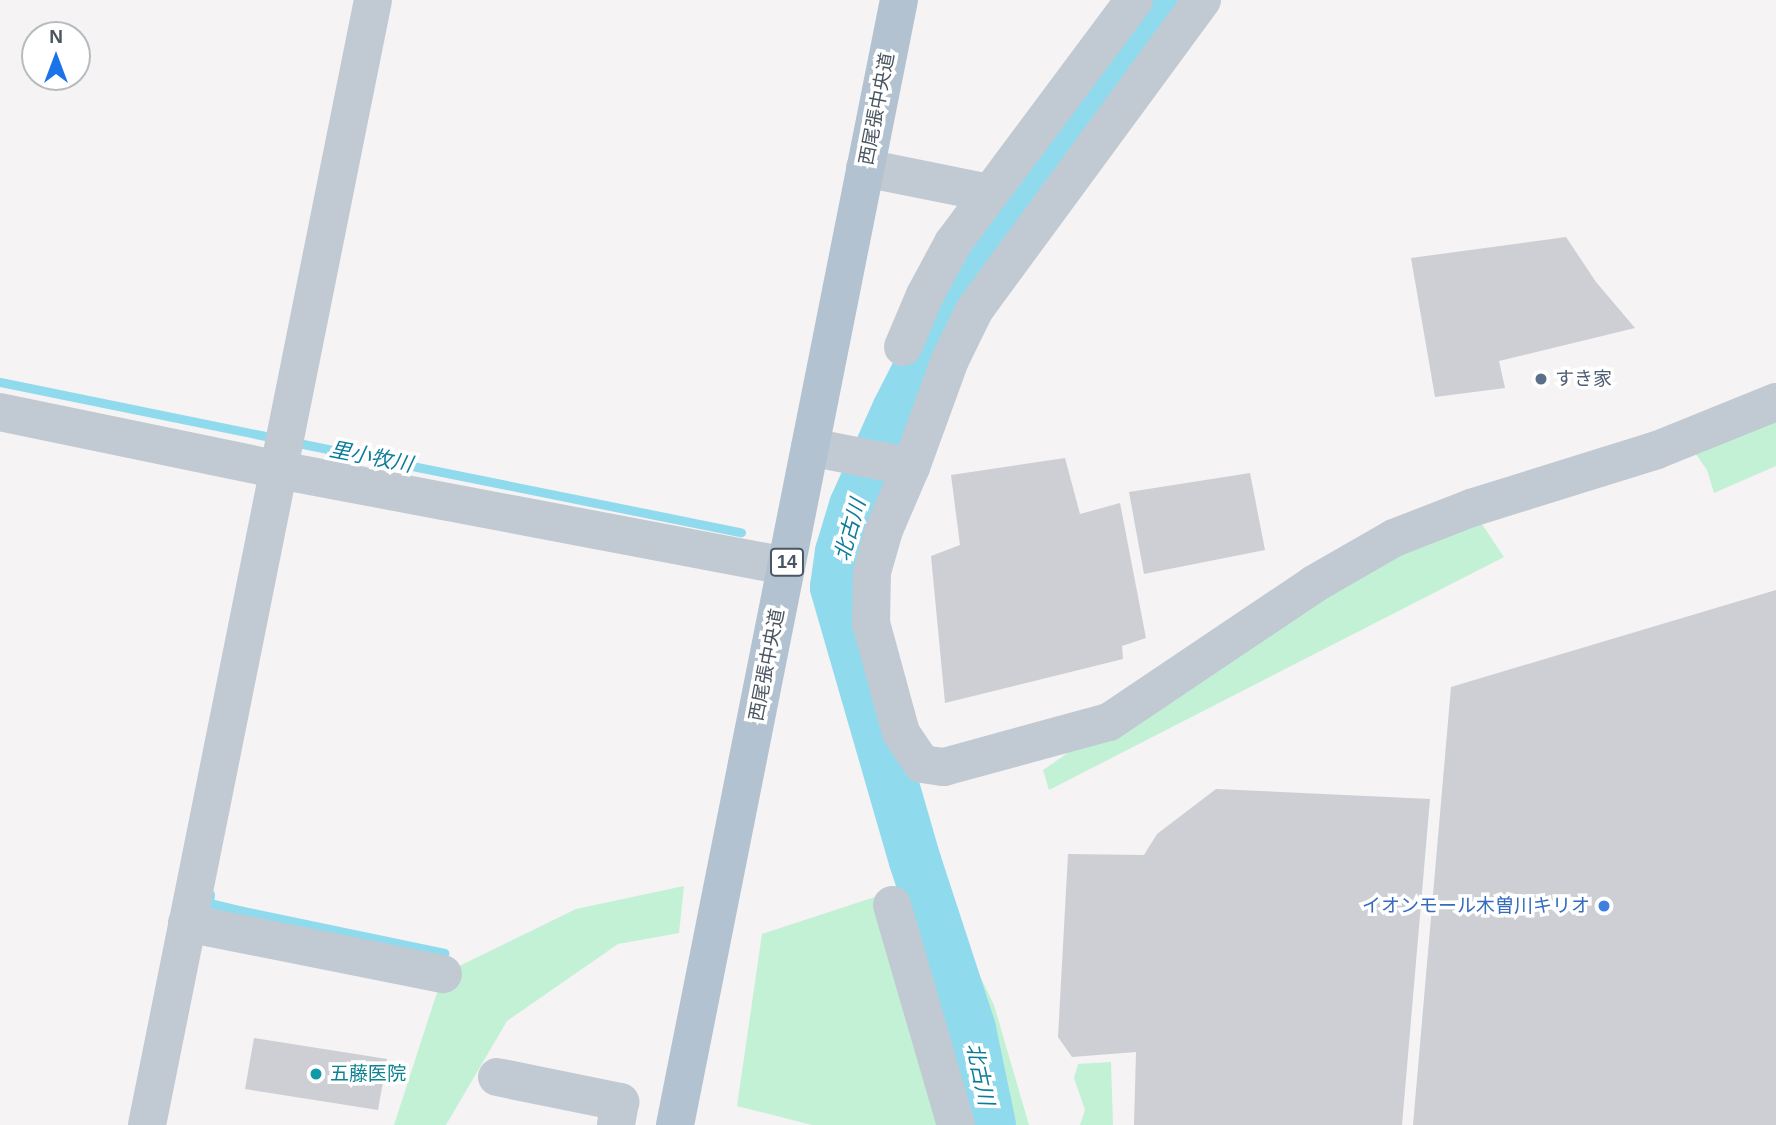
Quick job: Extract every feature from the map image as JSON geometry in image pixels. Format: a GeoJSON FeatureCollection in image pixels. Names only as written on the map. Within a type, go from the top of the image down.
{"type":"FeatureCollection","features":[{"type":"Feature","properties":{"kind":"main road","name":"西尾張中央道"},"geometry":{"type":"LineString","coordinates":[[676,1125],[786,566],[828,450],[865,168],[899,0]]}},
{"type":"Feature","properties":{"kind":"street"},"geometry":{"type":"LineString","coordinates":[[147,1125],[373,0]]}},
{"type":"Feature","properties":{"kind":"street"},"geometry":{"type":"LineString","coordinates":[[903,347],[953,243],[1134,0]]}},
{"type":"Feature","properties":{"kind":"street"},"geometry":{"type":"LineString","coordinates":[[1202,0],[975,309],[904,465],[872,572],[871,623],[901,733],[922,764],[944,767],[1109,722],[1314,584],[1394,538],[1471,508],[1657,450],[1776,402]]}},
{"type":"Feature","properties":{"kind":"street"},"geometry":{"type":"LineString","coordinates":[[865,168],[989,193]]}},
{"type":"Feature","properties":{"kind":"street"},"geometry":{"type":"LineString","coordinates":[[0,412],[283,450],[786,566]]}},
{"type":"Feature","properties":{"kind":"street"},"geometry":{"type":"LineString","coordinates":[[828,450],[904,465]]}},
{"type":"Feature","properties":{"kind":"street"},"geometry":{"type":"LineString","coordinates":[[892,905],[956,1125]]}},
{"type":"Feature","properties":{"kind":"street"},"geometry":{"type":"LineString","coordinates":[[187,923],[443,974]]}},
{"type":"Feature","properties":{"kind":"street"},"geometry":{"type":"LineString","coordinates":[[497,1077],[620,1102],[615,1125]]}},
{"type":"Feature","properties":{"kind":"green space"},"geometry":{"type":"Polygon","coordinates":[[[1776,408],[1776,466],[1714,493],[1707,470],[1690,446],[1776,408]]]}},
{"type":"Feature","properties":{"kind":"green space"},"geometry":{"type":"Polygon","coordinates":[[[1471,508],[1504,557],[1049,790],[1043,770],[1314,584],[1471,508]]]}},
{"type":"Feature","properties":{"kind":"green space"},"geometry":{"type":"Polygon","coordinates":[[[684,886],[679,933],[618,944],[507,1021],[446,1125],[394,1125],[443,974],[576,909],[684,886]]]}},
{"type":"Feature","properties":{"kind":"green space"},"geometry":{"type":"Polygon","coordinates":[[[881,895],[946,1125],[812,1125],[737,1106],[762,934],[881,895]]]}},
{"type":"Feature","properties":{"kind":"green space"},"geometry":{"type":"Polygon","coordinates":[[[958,909],[979,974],[994,1005],[1029,1125],[1007,1125],[977,1007],[947,915],[958,909]]]}},
{"type":"Feature","properties":{"kind":"green space"},"geometry":{"type":"Polygon","coordinates":[[[1111,1062],[1113,1125],[1080,1125],[1085,1110],[1074,1078],[1078,1064],[1111,1062]]]}},
{"type":"Feature","properties":{"kind":"building"},"geometry":{"type":"Polygon","coordinates":[[[1566,237],[1596,282],[1635,328],[1499,361],[1505,388],[1435,397],[1411,258],[1566,237]]]}},
{"type":"Feature","properties":{"kind":"building"},"geometry":{"type":"Polygon","coordinates":[[[1065,458],[1080,514],[1120,503],[1146,638],[1122,646],[1123,659],[945,703],[931,556],[960,545],[951,475],[1065,458]]]}},
{"type":"Feature","properties":{"kind":"building"},"geometry":{"type":"Polygon","coordinates":[[[1250,473],[1265,550],[1144,574],[1129,492],[1250,473]]]}},
{"type":"Feature","properties":{"kind":"building","name":"イオンモール木曽川キリオ"},"geometry":{"type":"Polygon","coordinates":[[[1776,590],[1776,1125],[1413,1125],[1451,687],[1776,590]]]}},
{"type":"Feature","properties":{"kind":"building"},"geometry":{"type":"Polygon","coordinates":[[[1216,789],[1430,799],[1402,1125],[1134,1125],[1136,1052],[1072,1057],[1058,1037],[1068,854],[1144,855],[1157,834],[1216,789]]]}},
{"type":"Feature","properties":{"kind":"building","name":"五藤医院"},"geometry":{"type":"Polygon","coordinates":[[[254,1038],[387,1059],[378,1110],[245,1089],[254,1038]]]}},
{"type":"Feature","properties":{"kind":"waterway","name":"北古川"},"geometry":{"type":"LineString","coordinates":[[990,1125],[970,1029],[915,861],[836,587],[841,552],[855,506],[898,410],[993,223],[1076,118],[1162,0]]}},
{"type":"Feature","properties":{"kind":"waterway","name":"里小牧川"},"geometry":{"type":"LineString","coordinates":[[0,382],[276,438]]}},
{"type":"Feature","properties":{"kind":"waterway","name":"里小牧川"},"geometry":{"type":"LineString","coordinates":[[293,442],[741,532]]}},
{"type":"Feature","properties":{"kind":"waterway"},"geometry":{"type":"LineString","coordinates":[[210,894],[209,903],[444,953]]}},
{"type":"Feature","properties":{"kind":"place","name":"すき家"},"geometry":{"type":"Point","coordinates":[1541,379]}},
{"type":"Feature","properties":{"kind":"place","name":"イオンモール木曽川キリオ"},"geometry":{"type":"Point","coordinates":[1604,906]}},
{"type":"Feature","properties":{"kind":"place","name":"五藤医院"},"geometry":{"type":"Point","coordinates":[316,1074]}}]}
